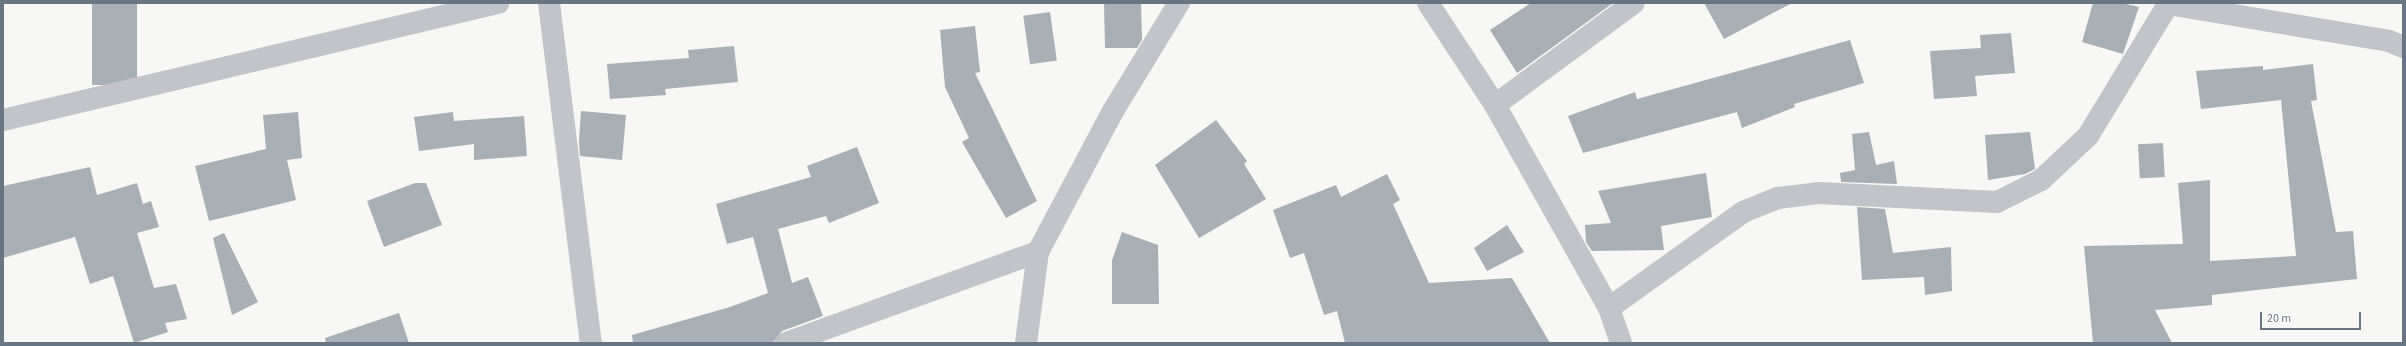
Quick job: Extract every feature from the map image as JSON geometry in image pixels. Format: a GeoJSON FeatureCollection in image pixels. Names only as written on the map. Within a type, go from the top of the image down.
{"type":"FeatureCollection","features":[{"type":"Feature","properties":{"kind":"street"},"geometry":{"type":"LineString","coordinates":[[3,120],[498,3]]}},
{"type":"Feature","properties":{"kind":"street"},"geometry":{"type":"LineString","coordinates":[[549,3],[591,343]]}},
{"type":"Feature","properties":{"kind":"street"},"geometry":{"type":"LineString","coordinates":[[1026,343],[1038,252],[1113,111],[1179,3]]}},
{"type":"Feature","properties":{"kind":"street"},"geometry":{"type":"LineString","coordinates":[[1428,3],[1495,105],[1609,308],[1622,343]]}},
{"type":"Feature","properties":{"kind":"street"},"geometry":{"type":"LineString","coordinates":[[1495,105],[1634,3]]}},
{"type":"Feature","properties":{"kind":"street"},"geometry":{"type":"LineString","coordinates":[[1609,308],[1743,212],[1778,198],[1818,193],[1997,202],[2041,180],[2088,136],[2169,4],[2389,41],[2403,47]]}},
{"type":"Feature","properties":{"kind":"street"},"geometry":{"type":"LineString","coordinates":[[786,343],[1038,252]]}},
{"type":"Feature","properties":{"kind":"building"},"geometry":{"type":"Polygon","coordinates":[[[92,3],[137,3],[137,85],[92,85],[92,3]]]}},
{"type":"Feature","properties":{"kind":"building"},"geometry":{"type":"Polygon","coordinates":[[[1104,3],[1141,3],[1142,40],[1137,48],[1105,48],[1104,3]]]}},
{"type":"Feature","properties":{"kind":"building"},"geometry":{"type":"Polygon","coordinates":[[[1531,3],[1613,3],[1517,73],[1490,30],[1531,3]]]}},
{"type":"Feature","properties":{"kind":"building"},"geometry":{"type":"Polygon","coordinates":[[[1704,3],[1792,3],[1724,39],[1704,3]]]}},
{"type":"Feature","properties":{"kind":"building"},"geometry":{"type":"Polygon","coordinates":[[[2093,3],[2122,3],[2139,7],[2123,54],[2082,42],[2093,3]]]}},
{"type":"Feature","properties":{"kind":"building"},"geometry":{"type":"Polygon","coordinates":[[[1050,12],[1057,61],[1030,64],[1023,16],[1050,12]]]}},
{"type":"Feature","properties":{"kind":"building"},"geometry":{"type":"Polygon","coordinates":[[[975,26],[980,72],[975,73],[1037,201],[1006,218],[962,142],[969,138],[945,87],[940,30],[975,26]]]}},
{"type":"Feature","properties":{"kind":"building"},"geometry":{"type":"Polygon","coordinates":[[[2011,33],[2015,73],[1975,76],[1977,96],[1934,99],[1930,51],[1981,48],[1980,35],[2011,33]]]}},
{"type":"Feature","properties":{"kind":"building"},"geometry":{"type":"Polygon","coordinates":[[[1850,40],[1864,83],[1794,104],[1795,107],[1742,128],[1737,112],[1583,153],[1568,116],[1635,92],[1637,99],[1850,40]]]}},
{"type":"Feature","properties":{"kind":"building"},"geometry":{"type":"Polygon","coordinates":[[[734,46],[738,82],[665,89],[666,95],[610,99],[607,64],[689,58],[688,50],[734,46]]]}},
{"type":"Feature","properties":{"kind":"building"},"geometry":{"type":"Polygon","coordinates":[[[2313,64],[2317,100],[2311,101],[2336,232],[2353,231],[2357,279],[2212,295],[2212,305],[2155,310],[2172,343],[2093,343],[2084,246],[2183,244],[2178,183],[2210,180],[2210,261],[2296,256],[2281,100],[2201,109],[2196,71],[2263,66],[2263,70],[2313,64]]]}},
{"type":"Feature","properties":{"kind":"building"},"geometry":{"type":"Polygon","coordinates":[[[581,111],[626,115],[622,160],[580,156],[579,141],[581,111]]]}},
{"type":"Feature","properties":{"kind":"building"},"geometry":{"type":"Polygon","coordinates":[[[298,112],[302,158],[287,160],[296,200],[209,221],[195,166],[266,149],[263,115],[298,112]]]}},
{"type":"Feature","properties":{"kind":"building"},"geometry":{"type":"Polygon","coordinates":[[[453,112],[454,121],[524,116],[527,156],[474,160],[474,144],[419,151],[414,117],[453,112]]]}},
{"type":"Feature","properties":{"kind":"building"},"geometry":{"type":"Polygon","coordinates":[[[1216,120],[1247,161],[1244,164],[1266,199],[1199,238],[1155,165],[1216,120]]]}},
{"type":"Feature","properties":{"kind":"building"},"geometry":{"type":"Polygon","coordinates":[[[1869,132],[1876,165],[1894,161],[1897,184],[1841,182],[1840,173],[1855,170],[1852,134],[1869,132]]]}},
{"type":"Feature","properties":{"kind":"building"},"geometry":{"type":"Polygon","coordinates":[[[2030,132],[2035,169],[2025,174],[1988,180],[1985,135],[2030,132]]]}},
{"type":"Feature","properties":{"kind":"building"},"geometry":{"type":"Polygon","coordinates":[[[2163,143],[2165,177],[2140,178],[2138,144],[2163,143]]]}},
{"type":"Feature","properties":{"kind":"building"},"geometry":{"type":"Polygon","coordinates":[[[857,147],[879,203],[829,223],[826,216],[778,229],[792,283],[808,277],[823,316],[782,331],[773,343],[633,343],[632,335],[730,307],[768,293],[753,237],[727,244],[716,204],[811,177],[807,166],[857,147]]]}},
{"type":"Feature","properties":{"kind":"building"},"geometry":{"type":"Polygon","coordinates":[[[90,167],[97,195],[137,183],[143,204],[151,201],[159,227],[137,233],[154,288],[176,284],[187,319],[165,323],[168,332],[134,343],[113,276],[90,284],[75,237],[3,258],[3,186],[90,167]]]}},
{"type":"Feature","properties":{"kind":"building"},"geometry":{"type":"Polygon","coordinates":[[[1706,173],[1712,217],[1661,226],[1664,250],[1592,251],[1586,242],[1585,225],[1611,223],[1598,191],[1706,173]]]}},
{"type":"Feature","properties":{"kind":"building"},"geometry":{"type":"Polygon","coordinates":[[[1387,174],[1400,200],[1393,204],[1429,283],[1512,278],[1550,343],[1345,343],[1337,311],[1324,315],[1304,253],[1290,258],[1273,210],[1336,185],[1341,197],[1387,174]]]}},
{"type":"Feature","properties":{"kind":"building"},"geometry":{"type":"Polygon","coordinates":[[[415,183],[426,183],[442,225],[384,247],[367,201],[415,183]]]}},
{"type":"Feature","properties":{"kind":"building"},"geometry":{"type":"Polygon","coordinates":[[[1857,207],[1885,209],[1893,253],[1951,247],[1952,291],[1925,295],[1924,277],[1862,280],[1857,207]]]}},
{"type":"Feature","properties":{"kind":"building"},"geometry":{"type":"Polygon","coordinates":[[[1507,225],[1524,252],[1487,271],[1474,248],[1507,225]]]}},
{"type":"Feature","properties":{"kind":"building"},"geometry":{"type":"Polygon","coordinates":[[[1122,232],[1158,245],[1159,304],[1112,304],[1112,260],[1122,232]]]}},
{"type":"Feature","properties":{"kind":"building"},"geometry":{"type":"Polygon","coordinates":[[[224,233],[258,302],[232,315],[213,238],[224,233]]]}},
{"type":"Feature","properties":{"kind":"building"},"geometry":{"type":"Polygon","coordinates":[[[399,313],[409,343],[326,343],[325,338],[399,313]]]}}]}
